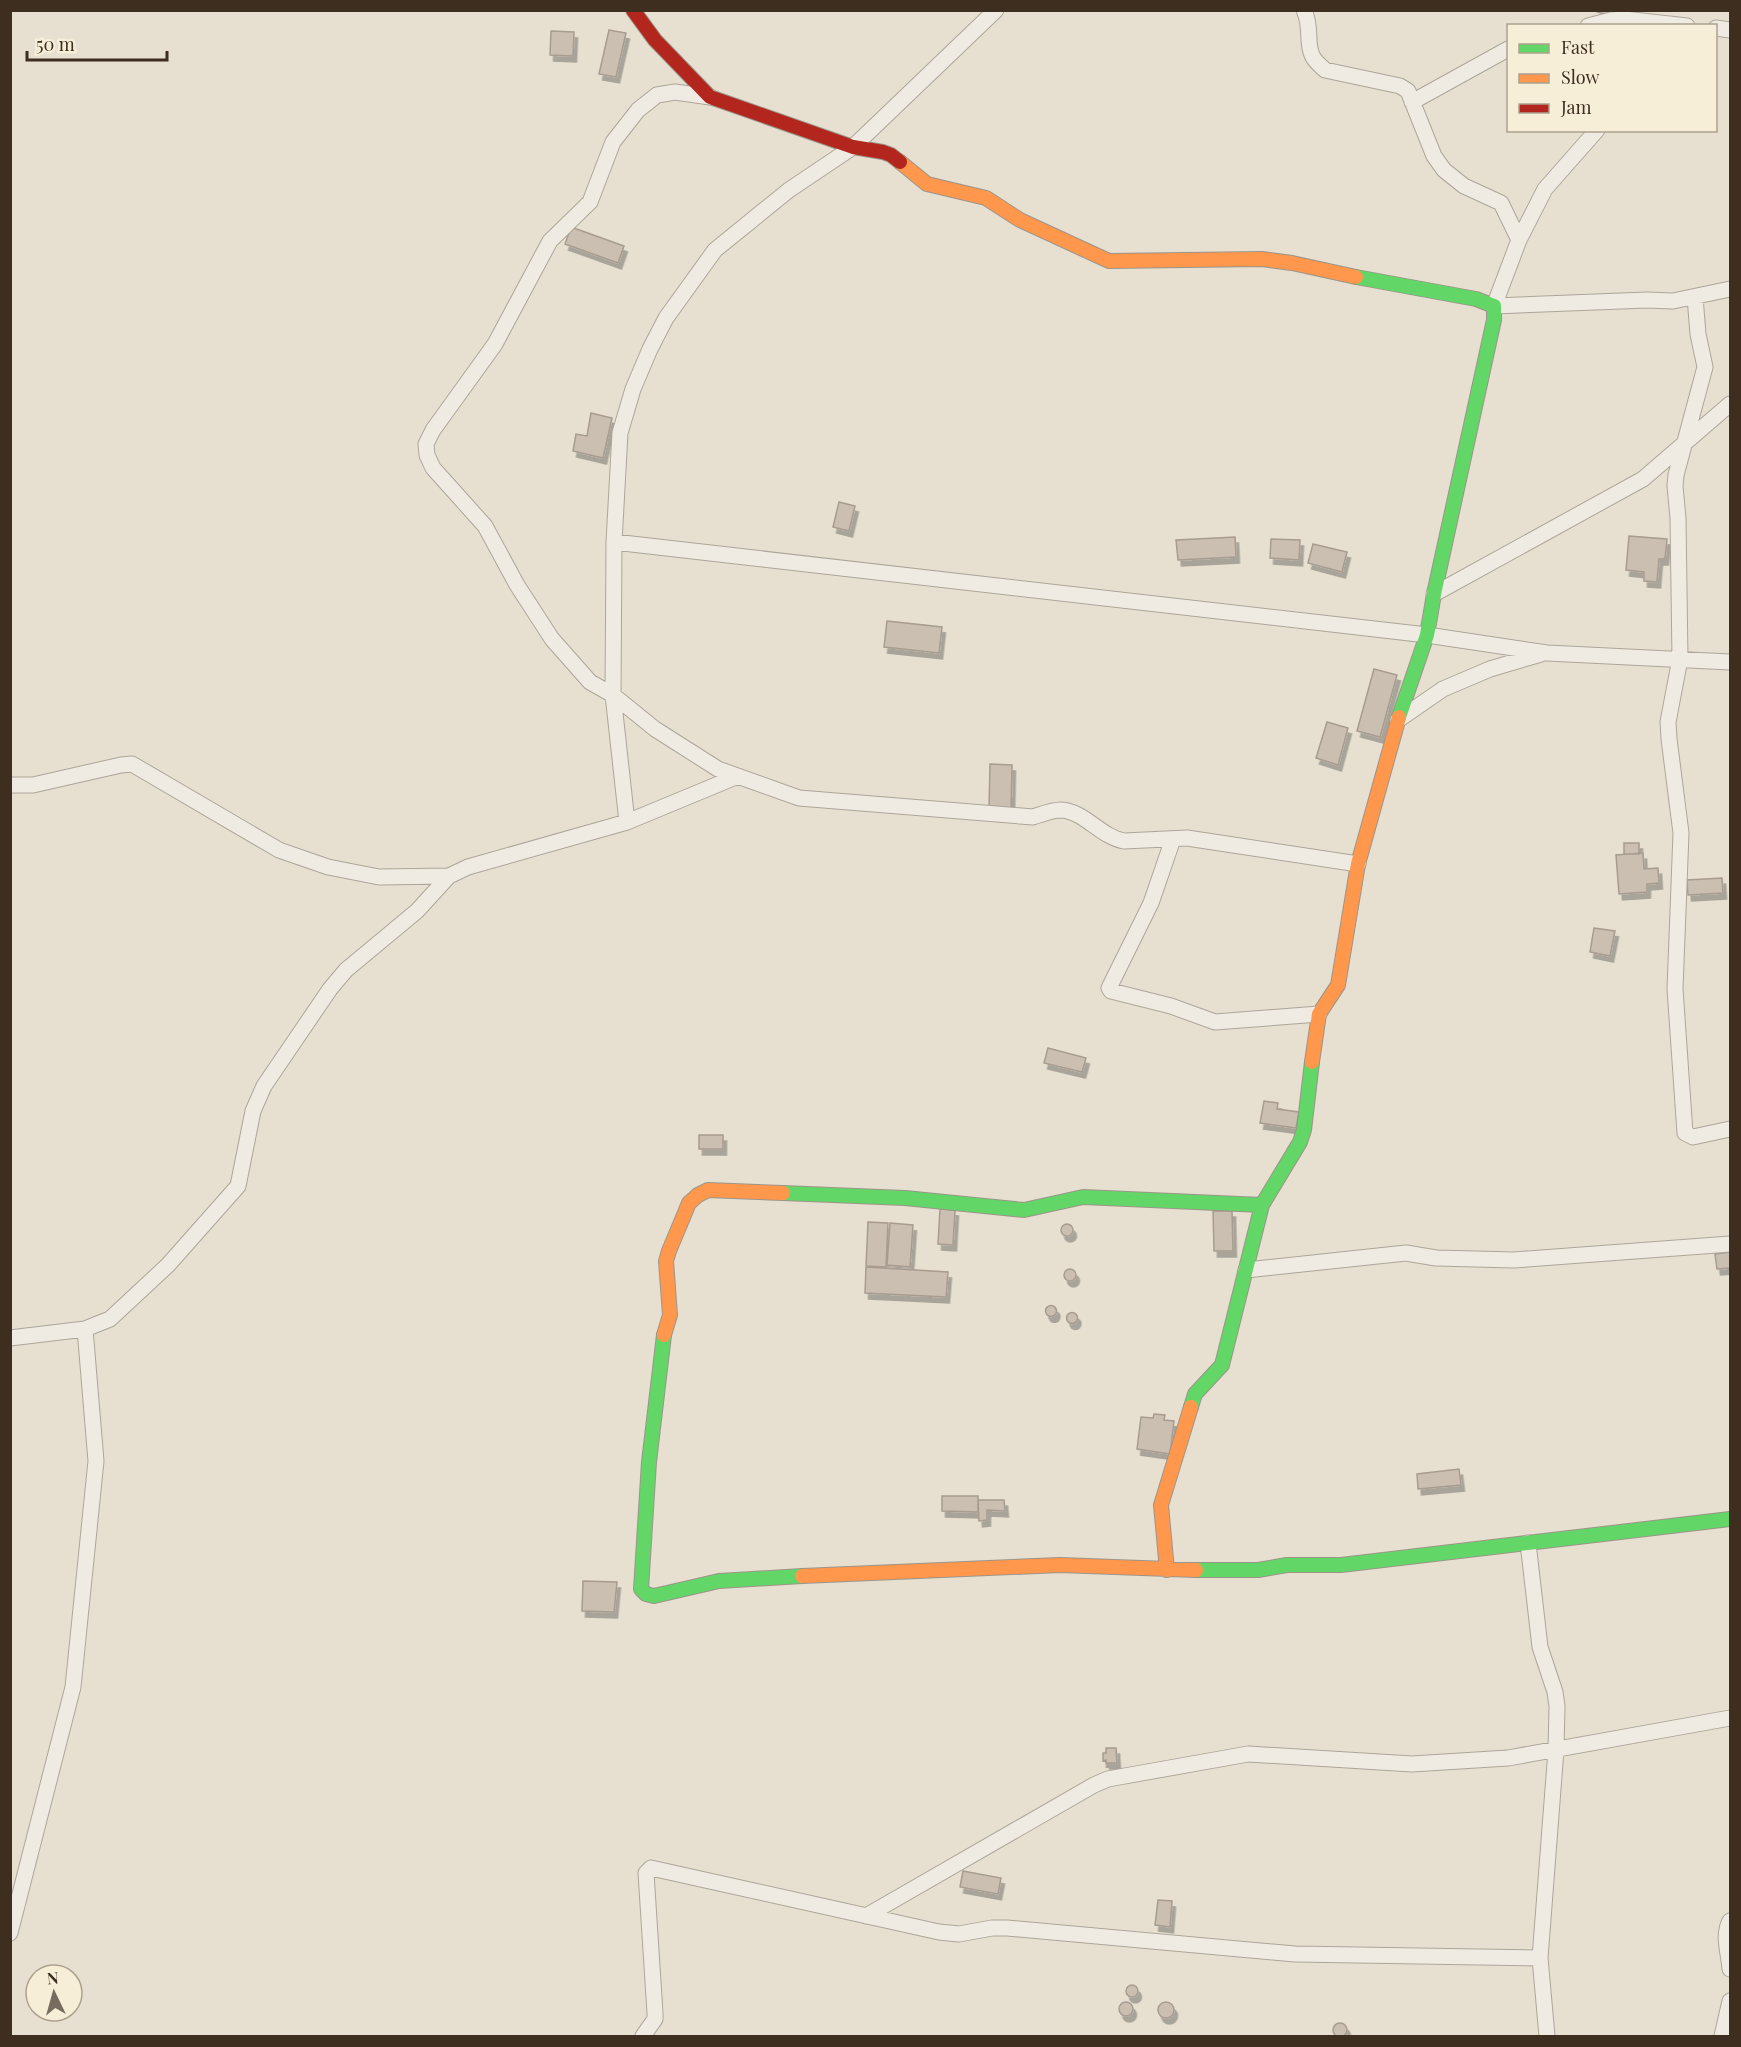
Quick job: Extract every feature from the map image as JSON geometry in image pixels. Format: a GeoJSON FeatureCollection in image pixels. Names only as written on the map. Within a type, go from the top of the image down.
{"type":"FeatureCollection","features":[{"type":"Feature","properties":{"kind":"street"},"geometry":{"type":"LineString","coordinates":[[633,10],[655,40],[710,97]]}},
{"type":"Feature","properties":{"kind":"street"},"geometry":{"type":"LineString","coordinates":[[627,822],[613,695],[614,542],[620,433],[633,389],[650,349],[666,318],[715,250],[789,190],[854,147],[996,10]]}},
{"type":"Feature","properties":{"kind":"street"},"geometry":{"type":"LineString","coordinates":[[1304,10],[1309,20],[1311,54],[1325,70],[1400,86],[1408,91],[1434,156],[1444,170],[1464,186],[1501,203],[1519,240]]}},
{"type":"Feature","properties":{"kind":"street"},"geometry":{"type":"LineString","coordinates":[[1593,24],[1624,19],[1670,24]]}},
{"type":"Feature","properties":{"kind":"street"},"geometry":{"type":"LineString","coordinates":[[1412,102],[1507,50]]}},
{"type":"Feature","properties":{"kind":"street"},"geometry":{"type":"LineString","coordinates":[[1358,864],[1187,838],[1124,841],[1115,839],[1070,811],[1058,810],[1033,817],[799,798],[718,769],[664,735],[613,695],[590,682],[552,639],[516,585],[485,526],[433,468],[427,455],[426,444],[433,430],[495,344],[550,241],[590,202],[613,142],[638,110],[657,95],[675,92],[710,97],[854,147],[891,155],[927,184],[986,198],[1020,220],[1109,261],[1262,259],[1476,299],[1494,306],[1673,301],[1731,289]]}},
{"type":"Feature","properties":{"kind":"street"},"geometry":{"type":"LineString","coordinates":[[1167,1570],[1161,1505],[1195,1394],[1222,1365],[1262,1205],[1300,1142],[1304,1130],[1313,1042],[1319,1014],[1338,985],[1358,864],[1398,720],[1427,635],[1494,320],[1494,306],[1519,240],[1545,189],[1596,132]]}},
{"type":"Feature","properties":{"kind":"street"},"geometry":{"type":"LineString","coordinates":[[1695,297],[1698,334],[1705,367],[1676,475],[1680,659],[1668,722],[1681,833],[1675,989],[1685,1133],[1693,1137],[1731,1130]]}},
{"type":"Feature","properties":{"kind":"street"},"geometry":{"type":"LineString","coordinates":[[1434,594],[1643,479],[1731,404]]}},
{"type":"Feature","properties":{"kind":"street"},"geometry":{"type":"LineString","coordinates":[[614,542],[1427,635],[1547,653],[1731,662]]}},
{"type":"Feature","properties":{"kind":"street"},"geometry":{"type":"LineString","coordinates":[[1398,720],[1443,689],[1490,669],[1547,653]]}},
{"type":"Feature","properties":{"kind":"street"},"geometry":{"type":"LineString","coordinates":[[10,785],[33,785],[132,764],[279,850],[328,867],[379,876],[449,876]]}},
{"type":"Feature","properties":{"kind":"street"},"geometry":{"type":"LineString","coordinates":[[10,1338],[85,1329],[110,1319],[168,1265],[238,1186],[253,1111],[264,1086],[317,1008],[346,970],[417,911],[449,876],[468,867],[627,822],[738,776]]}},
{"type":"Feature","properties":{"kind":"street"},"geometry":{"type":"LineString","coordinates":[[1173,839],[1151,903],[1109,987],[1111,992],[1170,1006],[1215,1022],[1319,1014]]}},
{"type":"Feature","properties":{"kind":"street"},"geometry":{"type":"LineString","coordinates":[[1262,1205],[1083,1197],[1024,1210],[905,1198],[708,1190],[698,1195],[689,1203],[666,1261],[670,1315],[663,1339],[649,1462],[640,1589],[654,1596],[719,1581],[738,1579],[1060,1565],[1167,1570],[1258,1570],[1287,1566],[1341,1565],[1731,1519]]}},
{"type":"Feature","properties":{"kind":"street"},"geometry":{"type":"LineString","coordinates":[[1246,1270],[1406,1253],[1436,1258],[1514,1260],[1731,1244]]}},
{"type":"Feature","properties":{"kind":"street"},"geometry":{"type":"LineString","coordinates":[[10,1934],[73,1687],[96,1461],[85,1329]]}},
{"type":"Feature","properties":{"kind":"street"},"geometry":{"type":"LineString","coordinates":[[1528,1543],[1540,1647],[1555,1692],[1557,1706],[1556,1750],[1540,1958],[1547,2037]]}},
{"type":"Feature","properties":{"kind":"street"},"geometry":{"type":"LineString","coordinates":[[866,1916],[1108,1779],[1248,1754],[1412,1764],[1508,1758],[1731,1719]]}},
{"type":"Feature","properties":{"kind":"street"},"geometry":{"type":"LineString","coordinates":[[643,2037],[655,2019],[646,1873],[651,1868],[866,1916],[959,1934],[1006,1928],[1295,1954],[1540,1958]]}},
{"type":"Feature","properties":{"kind":"street"},"geometry":{"type":"LineString","coordinates":[[1731,1921],[1727,1927],[1726,1937],[1731,1969]]}},
{"type":"Feature","properties":{"kind":"street"},"geometry":{"type":"LineString","coordinates":[[1722,2037],[1731,2001]]}},
{"type":"Feature","properties":{"kind":"building"},"geometry":{"type":"Polygon","coordinates":[[[1597,10],[1614,10],[1612,16],[1597,12],[1597,10]]]}},
{"type":"Feature","properties":{"kind":"building"},"geometry":{"type":"Polygon","coordinates":[[[609,30],[626,33],[616,77],[599,74],[609,30]]]}},
{"type":"Feature","properties":{"kind":"building"},"geometry":{"type":"Polygon","coordinates":[[[551,31],[574,32],[573,56],[550,55],[551,31]]]}},
{"type":"Feature","properties":{"kind":"building"},"geometry":{"type":"Polygon","coordinates":[[[571,227],[624,246],[618,263],[565,244],[571,227]]]}},
{"type":"Feature","properties":{"kind":"building"},"geometry":{"type":"Polygon","coordinates":[[[591,413],[612,418],[603,458],[573,451],[576,434],[587,436],[591,413]]]}},
{"type":"Feature","properties":{"kind":"building"},"geometry":{"type":"Polygon","coordinates":[[[839,502],[855,506],[849,531],[833,527],[839,502]]]}},
{"type":"Feature","properties":{"kind":"building"},"geometry":{"type":"Polygon","coordinates":[[[1629,536],[1667,539],[1665,559],[1659,559],[1657,582],[1644,581],[1644,572],[1626,570],[1629,536]]]}},
{"type":"Feature","properties":{"kind":"building"},"geometry":{"type":"Polygon","coordinates":[[[1235,537],[1236,557],[1178,560],[1176,540],[1235,537]]]}},
{"type":"Feature","properties":{"kind":"building"},"geometry":{"type":"Polygon","coordinates":[[[1271,539],[1300,540],[1299,560],[1270,558],[1271,539]]]}},
{"type":"Feature","properties":{"kind":"building"},"geometry":{"type":"Polygon","coordinates":[[[1313,544],[1347,552],[1342,572],[1308,563],[1313,544]]]}},
{"type":"Feature","properties":{"kind":"building"},"geometry":{"type":"Polygon","coordinates":[[[887,621],[942,627],[939,653],[884,647],[887,621]]]}},
{"type":"Feature","properties":{"kind":"building"},"geometry":{"type":"Polygon","coordinates":[[[1374,669],[1397,675],[1380,737],[1357,731],[1374,669]]]}},
{"type":"Feature","properties":{"kind":"building"},"geometry":{"type":"Polygon","coordinates":[[[1327,722],[1348,728],[1338,765],[1316,758],[1327,722]]]}},
{"type":"Feature","properties":{"kind":"building"},"geometry":{"type":"Polygon","coordinates":[[[990,764],[1012,765],[1011,810],[989,809],[990,764]]]}},
{"type":"Feature","properties":{"kind":"building"},"geometry":{"type":"Polygon","coordinates":[[[1624,843],[1639,843],[1639,854],[1624,854],[1624,843]]]}},
{"type":"Feature","properties":{"kind":"building"},"geometry":{"type":"Polygon","coordinates":[[[1643,853],[1644,869],[1658,868],[1659,883],[1647,884],[1647,892],[1619,894],[1616,855],[1643,853]]]}},
{"type":"Feature","properties":{"kind":"building"},"geometry":{"type":"Polygon","coordinates":[[[1722,878],[1723,893],[1688,895],[1687,880],[1722,878]]]}},
{"type":"Feature","properties":{"kind":"building"},"geometry":{"type":"Polygon","coordinates":[[[1594,928],[1615,931],[1610,956],[1590,952],[1594,928]]]}},
{"type":"Feature","properties":{"kind":"building"},"geometry":{"type":"Polygon","coordinates":[[[1048,1048],[1086,1058],[1082,1072],[1044,1063],[1048,1048]]]}},
{"type":"Feature","properties":{"kind":"building"},"geometry":{"type":"Polygon","coordinates":[[[1264,1101],[1278,1103],[1277,1109],[1299,1112],[1296,1128],[1260,1123],[1264,1101]]]}},
{"type":"Feature","properties":{"kind":"building"},"geometry":{"type":"Polygon","coordinates":[[[699,1135],[723,1135],[723,1149],[699,1149],[699,1135]]]}},
{"type":"Feature","properties":{"kind":"building"},"geometry":{"type":"Polygon","coordinates":[[[940,1209],[955,1210],[953,1245],[938,1244],[940,1209]]]}},
{"type":"Feature","properties":{"kind":"building"},"geometry":{"type":"Polygon","coordinates":[[[1213,1211],[1232,1211],[1233,1251],[1214,1251],[1213,1211]]]}},
{"type":"Feature","properties":{"kind":"building"},"geometry":{"type":"Polygon","coordinates":[[[868,1222],[888,1223],[886,1267],[866,1266],[868,1222]]]}},
{"type":"Feature","properties":{"kind":"building"},"geometry":{"type":"Polygon","coordinates":[[[890,1223],[913,1225],[910,1267],[887,1265],[890,1223]]]}},
{"type":"Feature","properties":{"kind":"building"},"geometry":{"type":"Polygon","coordinates":[[[1069,1224],[1073,1230],[1069,1236],[1065,1236],[1061,1228],[1069,1224]]]}},
{"type":"Feature","properties":{"kind":"building"},"geometry":{"type":"Polygon","coordinates":[[[1730,1252],[1730,1268],[1717,1269],[1715,1254],[1730,1252]]]}},
{"type":"Feature","properties":{"kind":"building"},"geometry":{"type":"Polygon","coordinates":[[[866,1267],[948,1272],[946,1297],[865,1293],[866,1267]]]}},
{"type":"Feature","properties":{"kind":"building"},"geometry":{"type":"Polygon","coordinates":[[[1072,1269],[1076,1275],[1072,1281],[1068,1281],[1064,1273],[1072,1269]]]}},
{"type":"Feature","properties":{"kind":"building"},"geometry":{"type":"Polygon","coordinates":[[[1051,1305],[1057,1311],[1051,1317],[1045,1311],[1051,1305]]]}},
{"type":"Feature","properties":{"kind":"building"},"geometry":{"type":"Polygon","coordinates":[[[1072,1313],[1076,1314],[1076,1322],[1072,1323],[1068,1322],[1067,1318],[1068,1314],[1072,1313]]]}},
{"type":"Feature","properties":{"kind":"building"},"geometry":{"type":"Polygon","coordinates":[[[1154,1414],[1165,1415],[1164,1420],[1174,1421],[1170,1454],[1137,1449],[1141,1417],[1153,1418],[1154,1414]]]}},
{"type":"Feature","properties":{"kind":"building"},"geometry":{"type":"Polygon","coordinates":[[[1459,1469],[1461,1485],[1418,1489],[1417,1474],[1459,1469]]]}},
{"type":"Feature","properties":{"kind":"building"},"geometry":{"type":"Polygon","coordinates":[[[942,1496],[978,1496],[978,1512],[942,1511],[942,1496]]]}},
{"type":"Feature","properties":{"kind":"building"},"geometry":{"type":"Polygon","coordinates":[[[978,1500],[1004,1500],[1005,1511],[987,1510],[987,1520],[979,1521],[978,1500]]]}},
{"type":"Feature","properties":{"kind":"building"},"geometry":{"type":"Polygon","coordinates":[[[583,1581],[617,1582],[614,1612],[582,1611],[583,1581]]]}},
{"type":"Feature","properties":{"kind":"building"},"geometry":{"type":"Polygon","coordinates":[[[1106,1748],[1116,1748],[1117,1763],[1103,1761],[1106,1748]]]}},
{"type":"Feature","properties":{"kind":"building"},"geometry":{"type":"Polygon","coordinates":[[[963,1871],[1001,1878],[998,1894],[960,1887],[963,1871]]]}},
{"type":"Feature","properties":{"kind":"building"},"geometry":{"type":"Polygon","coordinates":[[[1158,1900],[1172,1901],[1170,1927],[1155,1925],[1158,1900]]]}},
{"type":"Feature","properties":{"kind":"building"},"geometry":{"type":"Polygon","coordinates":[[[1134,1985],[1137,1986],[1137,1996],[1130,1997],[1127,1996],[1126,1989],[1127,1986],[1134,1985]]]}},
{"type":"Feature","properties":{"kind":"building"},"geometry":{"type":"Polygon","coordinates":[[[1126,2002],[1131,2004],[1133,2009],[1131,2014],[1126,2016],[1121,2014],[1119,2009],[1121,2004],[1126,2002]]]}},
{"type":"Feature","properties":{"kind":"building"},"geometry":{"type":"Polygon","coordinates":[[[1166,2002],[1174,2010],[1166,2018],[1158,2010],[1166,2002]]]}},
{"type":"Feature","properties":{"kind":"building"},"geometry":{"type":"Polygon","coordinates":[[[1337,2023],[1343,2023],[1347,2030],[1343,2037],[1337,2037],[1333,2033],[1333,2027],[1337,2023]]]}},
{"type":"Feature","properties":{"kind":"traffic: fast"},"geometry":{"type":"LineString","coordinates":[[1356,277],[1476,299],[1494,306],[1494,320],[1427,635],[1399,717]]}},
{"type":"Feature","properties":{"kind":"traffic: fast"},"geometry":{"type":"LineString","coordinates":[[1191,1407],[1195,1394],[1222,1365],[1262,1205],[1300,1142],[1304,1130],[1312,1062]]}},
{"type":"Feature","properties":{"kind":"traffic: fast"},"geometry":{"type":"LineString","coordinates":[[783,1193],[905,1198],[1024,1210],[1083,1197],[1262,1205]]}},
{"type":"Feature","properties":{"kind":"traffic: fast"},"geometry":{"type":"LineString","coordinates":[[664,1335],[649,1462],[641,1589],[646,1594],[654,1596],[719,1581],[802,1576]]}},
{"type":"Feature","properties":{"kind":"traffic: fast"},"geometry":{"type":"LineString","coordinates":[[1196,1570],[1258,1570],[1287,1565],[1341,1565],[1730,1519]]}},
{"type":"Feature","properties":{"kind":"traffic: slow"},"geometry":{"type":"LineString","coordinates":[[900,162],[927,184],[986,198],[1020,220],[1109,261],[1262,259],[1356,277]]}},
{"type":"Feature","properties":{"kind":"traffic: slow"},"geometry":{"type":"LineString","coordinates":[[1312,1062],[1319,1014],[1338,985],[1358,864],[1399,717]]}},
{"type":"Feature","properties":{"kind":"traffic: slow"},"geometry":{"type":"LineString","coordinates":[[664,1335],[670,1315],[666,1261],[689,1203],[708,1190],[783,1193]]}},
{"type":"Feature","properties":{"kind":"traffic: slow"},"geometry":{"type":"LineString","coordinates":[[1167,1570],[1161,1505],[1191,1407]]}},
{"type":"Feature","properties":{"kind":"traffic: slow"},"geometry":{"type":"LineString","coordinates":[[802,1576],[1060,1565],[1196,1570]]}},
{"type":"Feature","properties":{"kind":"traffic: jam"},"geometry":{"type":"LineString","coordinates":[[633,10],[655,40],[710,97],[853,147],[883,152],[900,162]]}}]}
